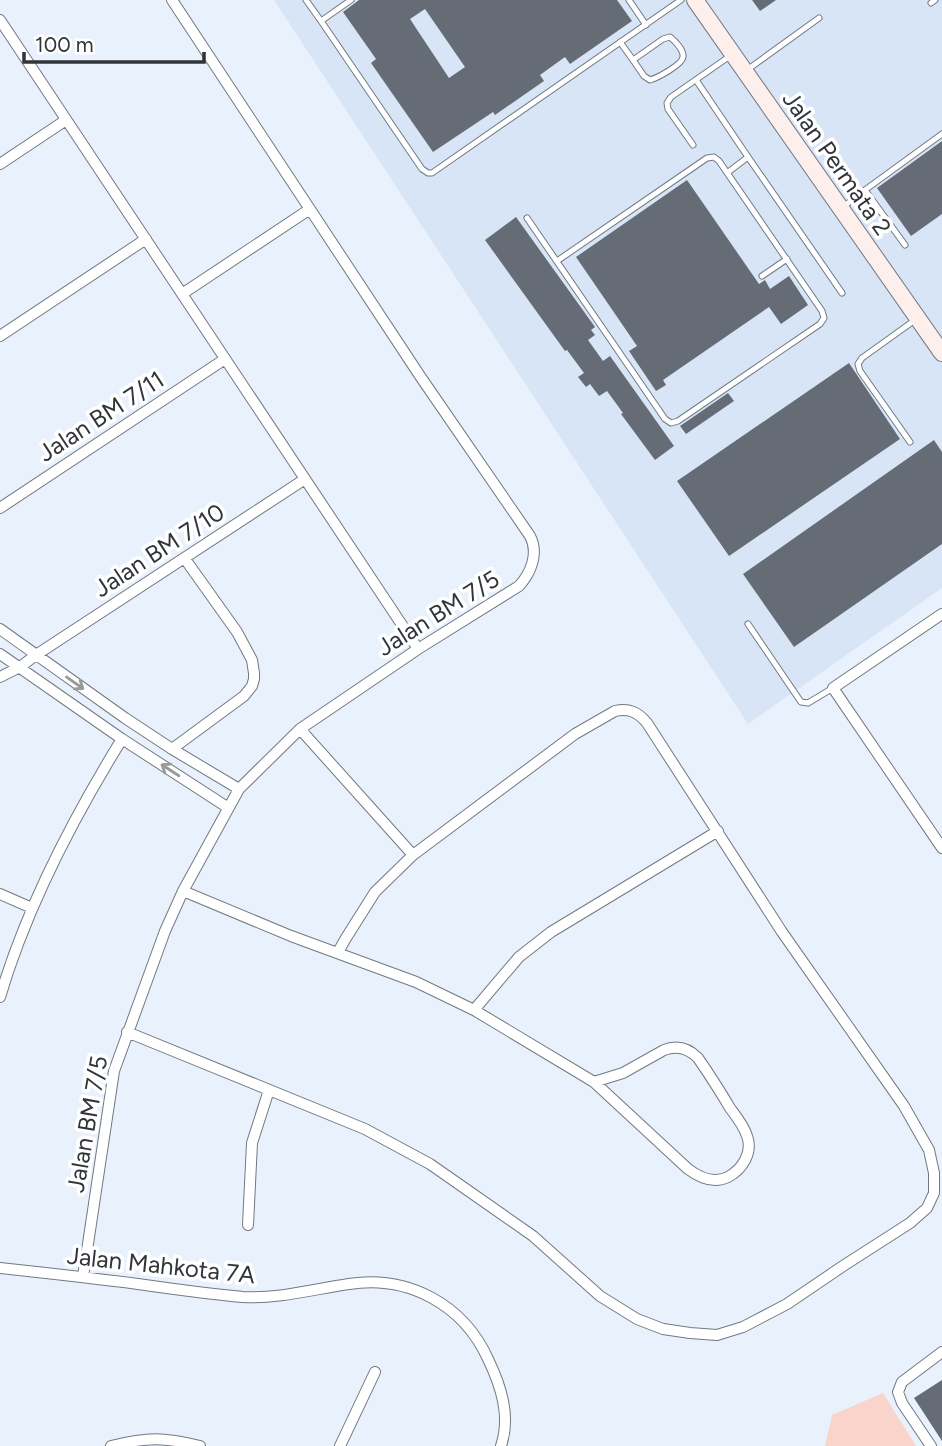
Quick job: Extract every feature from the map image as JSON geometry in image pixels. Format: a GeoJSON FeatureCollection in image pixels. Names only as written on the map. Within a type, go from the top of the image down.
{"type":"FeatureCollection","features":[{"type":"Feature","properties":{"kind":"street","name":"Jalan BM 7/5"},"geometry":{"type":"LineString","coordinates":[[83,1277],[114,1071],[165,932],[183,891],[239,789],[300,729],[418,649],[519,586],[532,562],[534,546],[530,536],[172,0]]}},
{"type":"Feature","properties":{"kind":"street","name":"Jalan Permata 2"},"geometry":{"type":"LineString","coordinates":[[695,0],[942,353]]}},
{"type":"Feature","properties":{"kind":"street"},"geometry":{"type":"LineString","coordinates":[[0,20],[418,649]]}},
{"type":"Feature","properties":{"kind":"street"},"geometry":{"type":"LineString","coordinates":[[0,164],[66,120]]}},
{"type":"Feature","properties":{"kind":"street"},"geometry":{"type":"LineString","coordinates":[[182,294],[310,209]]}},
{"type":"Feature","properties":{"kind":"street"},"geometry":{"type":"LineString","coordinates":[[0,336],[146,239]]}},
{"type":"Feature","properties":{"kind":"street","name":"Jalan BM 7/11"},"geometry":{"type":"LineString","coordinates":[[0,508],[225,359]]}},
{"type":"Feature","properties":{"kind":"street","name":"Jalan BM 7/10"},"geometry":{"type":"LineString","coordinates":[[0,677],[20,667],[305,479]]}},
{"type":"Feature","properties":{"kind":"street"},"geometry":{"type":"LineString","coordinates":[[172,749],[244,696],[252,686],[254,673],[252,660],[237,632],[185,559]]}},
{"type":"Feature","properties":{"kind":"street"},"geometry":{"type":"LineString","coordinates":[[942,614],[833,688],[942,848]]}},
{"type":"Feature","properties":{"kind":"street"},"geometry":{"type":"LineString","coordinates":[[0,629],[125,718],[239,789]]}},
{"type":"Feature","properties":{"kind":"street"},"geometry":{"type":"LineString","coordinates":[[0,654],[122,740],[228,807]]}},
{"type":"Feature","properties":{"kind":"street"},"geometry":{"type":"LineString","coordinates":[[127,1032],[365,1129],[430,1164],[533,1236],[600,1296],[638,1319],[663,1329],[717,1335],[743,1327],[787,1304],[910,1223],[928,1208],[934,1193],[934,1173],[929,1150],[904,1106],[782,932],[647,723],[636,713],[615,711],[575,734],[413,855],[375,892],[338,952]]}},
{"type":"Feature","properties":{"kind":"street"},"geometry":{"type":"LineString","coordinates":[[300,729],[413,855]]}},
{"type":"Feature","properties":{"kind":"street"},"geometry":{"type":"LineString","coordinates":[[0,997],[9,965],[32,908],[89,792],[122,740]]}},
{"type":"Feature","properties":{"kind":"street"},"geometry":{"type":"LineString","coordinates":[[474,1010],[519,957],[551,932],[718,831]]}},
{"type":"Feature","properties":{"kind":"street"},"geometry":{"type":"LineString","coordinates":[[183,891],[291,936],[416,982],[474,1010],[594,1082],[699,1177],[713,1180],[727,1177],[745,1161],[748,1151],[747,1135],[698,1058],[686,1049],[671,1047],[623,1073],[594,1082]]}},
{"type":"Feature","properties":{"kind":"street"},"geometry":{"type":"LineString","coordinates":[[0,894],[32,908]]}},
{"type":"Feature","properties":{"kind":"street"},"geometry":{"type":"LineString","coordinates":[[248,1225],[252,1143],[269,1090]]}},
{"type":"Feature","properties":{"kind":"street","name":"Jalan Mahkota 7A"},"geometry":{"type":"LineString","coordinates":[[0,1268],[261,1298],[351,1283],[378,1282],[410,1288],[448,1307],[467,1326],[486,1354],[497,1379],[504,1406],[501,1446]]}},
{"type":"Feature","properties":{"kind":"street"},"geometry":{"type":"LineString","coordinates":[[930,1446],[902,1403],[898,1392],[902,1382],[942,1352]]}},
{"type":"Feature","properties":{"kind":"street"},"geometry":{"type":"LineString","coordinates":[[340,1446],[375,1372]]}},
{"type":"Feature","properties":{"kind":"street"},"geometry":{"type":"LineString","coordinates":[[111,1446],[153,1438],[173,1439],[200,1446]]}},
{"type":"Feature","properties":{"kind":"lane"},"geometry":{"type":"LineString","coordinates":[[306,0],[422,169],[428,173],[435,171],[681,0]]}},
{"type":"Feature","properties":{"kind":"lane"},"geometry":{"type":"LineString","coordinates":[[321,21],[351,0]]}},
{"type":"Feature","properties":{"kind":"lane"},"geometry":{"type":"LineString","coordinates":[[629,0],[646,24]]}},
{"type":"Feature","properties":{"kind":"lane"},"geometry":{"type":"LineString","coordinates":[[745,71],[819,18]]}},
{"type":"Feature","properties":{"kind":"lane"},"geometry":{"type":"LineString","coordinates":[[620,42],[644,76],[650,80],[680,63],[683,54],[676,41],[670,37],[633,60]]}},
{"type":"Feature","properties":{"kind":"lane"},"geometry":{"type":"LineString","coordinates":[[693,145],[668,109],[667,103],[671,97],[733,54]]}},
{"type":"Feature","properties":{"kind":"lane"},"geometry":{"type":"LineString","coordinates":[[695,80],[842,293]]}},
{"type":"Feature","properties":{"kind":"lane"},"geometry":{"type":"LineString","coordinates":[[841,208],[942,134]]}},
{"type":"Feature","properties":{"kind":"lane"},"geometry":{"type":"LineString","coordinates":[[527,218],[665,419],[671,423],[675,423],[820,324],[824,318],[822,311],[719,160],[714,157],[707,158],[557,261]]}},
{"type":"Feature","properties":{"kind":"lane"},"geometry":{"type":"LineString","coordinates":[[727,173],[748,157]]}},
{"type":"Feature","properties":{"kind":"lane"},"geometry":{"type":"LineString","coordinates":[[865,190],[905,245]]}},
{"type":"Feature","properties":{"kind":"lane"},"geometry":{"type":"LineString","coordinates":[[762,276],[787,260]]}},
{"type":"Feature","properties":{"kind":"lane"},"geometry":{"type":"LineString","coordinates":[[911,442],[858,364],[862,358],[918,318]]}},
{"type":"Feature","properties":{"kind":"lane"},"geometry":{"type":"LineString","coordinates":[[748,624],[801,702],[808,703],[833,688]]}},
{"type":"Feature","properties":{"kind":"shaded area"},"geometry":{"type":"Polygon","coordinates":[[[274,0],[942,0],[942,588],[748,724],[274,0]]]}},
{"type":"Feature","properties":{"kind":"shaded area"},"geometry":{"type":"Polygon","coordinates":[[[883,1393],[916,1446],[825,1446],[832,1415],[883,1393]]]}},
{"type":"Feature","properties":{"kind":"building"},"geometry":{"type":"Polygon","coordinates":[[[359,0],[617,0],[632,21],[570,64],[565,57],[540,75],[544,81],[495,115],[493,112],[433,152],[371,63],[376,59],[343,12],[359,0]],[[425,9],[410,19],[449,78],[465,67],[425,9]]]}},
{"type":"Feature","properties":{"kind":"building"},"geometry":{"type":"Polygon","coordinates":[[[752,0],[776,0],[760,11],[752,0]]]}},
{"type":"Feature","properties":{"kind":"building"},"geometry":{"type":"Polygon","coordinates":[[[942,141],[942,214],[911,236],[877,188],[942,141]]]}},
{"type":"Feature","properties":{"kind":"building"},"geometry":{"type":"Polygon","coordinates":[[[687,180],[759,284],[765,280],[770,289],[789,276],[808,305],[781,324],[769,307],[663,380],[666,385],[656,391],[629,351],[637,346],[576,257],[687,180]]]}},
{"type":"Feature","properties":{"kind":"building"},"geometry":{"type":"Polygon","coordinates":[[[516,217],[595,327],[591,330],[595,335],[588,340],[603,361],[610,356],[674,446],[655,460],[607,391],[599,396],[590,384],[586,387],[578,377],[584,373],[567,350],[565,351],[485,240],[516,217]]]}},
{"type":"Feature","properties":{"kind":"building"},"geometry":{"type":"Polygon","coordinates":[[[849,363],[900,439],[729,556],[677,481],[849,363]]]}},
{"type":"Feature","properties":{"kind":"building"},"geometry":{"type":"Polygon","coordinates":[[[728,393],[734,401],[686,434],[680,426],[728,393]]]}},
{"type":"Feature","properties":{"kind":"building"},"geometry":{"type":"Polygon","coordinates":[[[934,440],[942,452],[942,544],[794,647],[743,574],[934,440]]]}},
{"type":"Feature","properties":{"kind":"building"},"geometry":{"type":"Polygon","coordinates":[[[942,1380],[942,1441],[914,1398],[942,1380]]]}}]}
